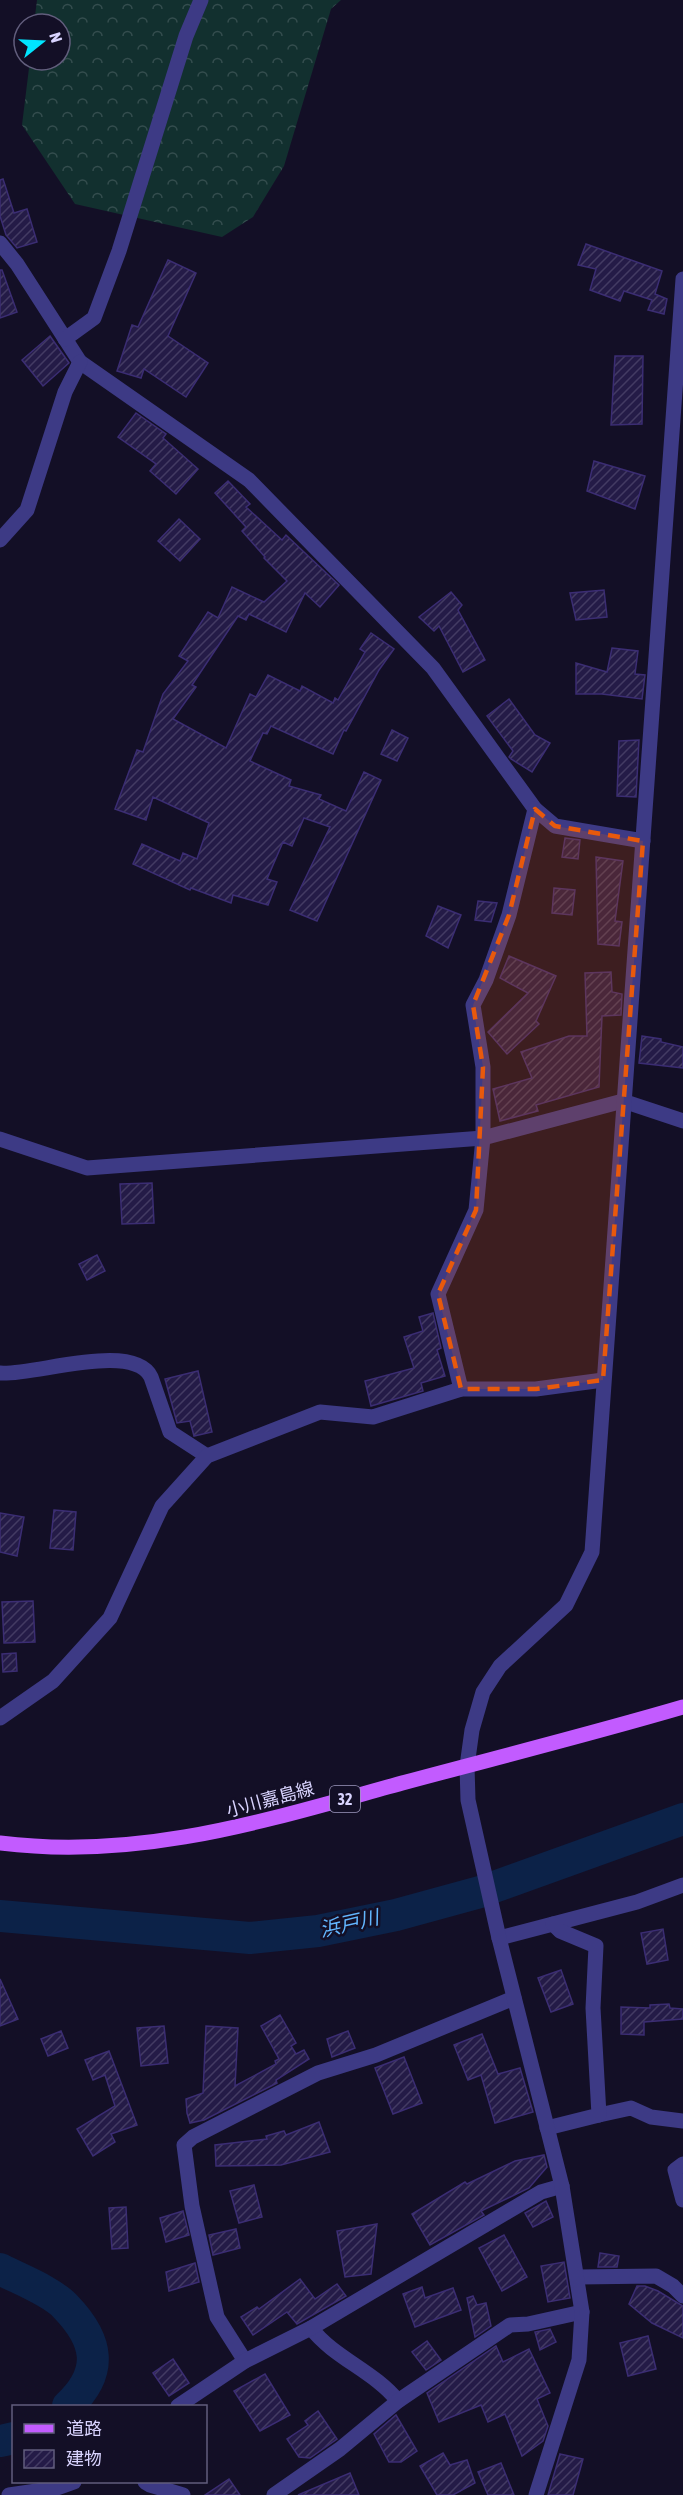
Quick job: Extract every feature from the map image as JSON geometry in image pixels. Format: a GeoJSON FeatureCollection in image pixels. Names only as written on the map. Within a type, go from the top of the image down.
{"type":"FeatureCollection","features":[{"type":"Feature","properties":{"kind":"main road","name":"小川嘉島線"},"geometry":{"type":"LineString","coordinates":[[0,1843],[20,1846],[126,1846],[228,1830],[576,1739],[683,1707]]}},
{"type":"Feature","properties":{"kind":"street"},"geometry":{"type":"LineString","coordinates":[[66,339],[94,318],[119,251],[186,36],[201,0]]}},
{"type":"Feature","properties":{"kind":"street"},"geometry":{"type":"LineString","coordinates":[[0,243],[17,264],[80,362],[249,480],[433,668],[535,809],[555,826],[642,841]]}},
{"type":"Feature","properties":{"kind":"street"},"geometry":{"type":"LineString","coordinates":[[536,2495],[579,2360],[582,2312],[562,2186],[498,1933],[468,1800],[467,1766],[472,1730],[483,1692],[500,1666],[566,1605],[592,1552],[683,279]]}},
{"type":"Feature","properties":{"kind":"street"},"geometry":{"type":"LineString","coordinates":[[0,540],[27,510],[65,392],[80,362]]}},
{"type":"Feature","properties":{"kind":"street"},"geometry":{"type":"LineString","coordinates":[[461,1389],[438,1294],[476,1210],[483,1138],[483,1067],[473,1005],[486,980],[509,915],[535,809]]}},
{"type":"Feature","properties":{"kind":"street"},"geometry":{"type":"LineString","coordinates":[[0,1138],[87,1168],[483,1138],[623,1101],[683,1121]]}},
{"type":"Feature","properties":{"kind":"street"},"geometry":{"type":"LineString","coordinates":[[0,1372],[100,1360],[137,1364],[147,1368],[170,1432],[207,1456]]}},
{"type":"Feature","properties":{"kind":"street"},"geometry":{"type":"LineString","coordinates":[[0,1718],[53,1681],[110,1618],[162,1506],[207,1456],[320,1412],[372,1417],[461,1389],[536,1389],[603,1380]]}},
{"type":"Feature","properties":{"kind":"street"},"geometry":{"type":"LineString","coordinates":[[498,1933],[554,1924],[637,1902],[683,1885]]}},
{"type":"Feature","properties":{"kind":"street"},"geometry":{"type":"LineString","coordinates":[[554,1924],[560,1931],[596,1946],[593,2008],[599,2115]]}},
{"type":"Feature","properties":{"kind":"street"},"geometry":{"type":"LineString","coordinates":[[245,2361],[217,2317],[192,2206],[184,2145],[193,2137],[318,2073],[376,2055],[514,1998]]}},
{"type":"Feature","properties":{"kind":"street"},"geometry":{"type":"LineString","coordinates":[[547,2128],[631,2108],[651,2117],[683,2121]]}},
{"type":"Feature","properties":{"kind":"street"},"geometry":{"type":"LineString","coordinates":[[683,2164],[675,2170],[683,2200]]}},
{"type":"Feature","properties":{"kind":"street"},"geometry":{"type":"LineString","coordinates":[[179,2405],[245,2361],[311,2328],[541,2192],[562,2186]]}},
{"type":"Feature","properties":{"kind":"street"},"geometry":{"type":"LineString","coordinates":[[578,2277],[656,2276],[674,2286],[683,2296]]}},
{"type":"Feature","properties":{"kind":"street"},"geometry":{"type":"LineString","coordinates":[[274,2495],[340,2449],[398,2401],[510,2325],[528,2324],[582,2312]]}},
{"type":"Feature","properties":{"kind":"street"},"geometry":{"type":"LineString","coordinates":[[311,2328],[324,2342],[378,2380],[398,2401]]}},
{"type":"Feature","properties":{"kind":"street"},"geometry":{"type":"LineString","coordinates":[[9,2495],[29,2493],[68,2483]]}},
{"type":"Feature","properties":{"kind":"street"},"geometry":{"type":"LineString","coordinates":[[148,2483],[183,2495]]}},
{"type":"Feature","properties":{"kind":"highlighted area"},"geometry":{"type":"Polygon","coordinates":[[[535,809],[555,826],[643,841],[603,1380],[536,1389],[461,1389],[438,1294],[476,1210],[483,1067],[473,1005],[509,915],[535,809]]]}},
{"type":"Feature","properties":{"kind":"green space"},"geometry":{"type":"Polygon","coordinates":[[[37,0],[341,0],[331,9],[284,166],[253,217],[222,237],[75,204],[22,125],[29,72],[72,72],[72,12],[36,12],[37,0]]]}},
{"type":"Feature","properties":{"kind":"building"},"geometry":{"type":"Polygon","coordinates":[[[3,179],[14,213],[27,209],[37,242],[17,248],[6,235],[0,216],[0,180],[3,179]]]}},
{"type":"Feature","properties":{"kind":"building"},"geometry":{"type":"Polygon","coordinates":[[[586,244],[662,271],[655,294],[667,299],[664,314],[648,310],[652,300],[624,291],[620,301],[590,290],[596,269],[578,265],[586,244]]]}},
{"type":"Feature","properties":{"kind":"building"},"geometry":{"type":"Polygon","coordinates":[[[168,260],[196,273],[168,336],[208,363],[186,397],[144,369],[141,378],[117,371],[132,325],[138,327],[168,260]]]}},
{"type":"Feature","properties":{"kind":"building"},"geometry":{"type":"Polygon","coordinates":[[[0,270],[2,270],[17,312],[0,318],[0,270]]]}},
{"type":"Feature","properties":{"kind":"building"},"geometry":{"type":"Polygon","coordinates":[[[50,336],[69,363],[43,386],[22,360],[50,336]]]}},
{"type":"Feature","properties":{"kind":"building"},"geometry":{"type":"Polygon","coordinates":[[[615,356],[643,356],[642,424],[611,425],[615,356]]]}},
{"type":"Feature","properties":{"kind":"building"},"geometry":{"type":"Polygon","coordinates":[[[136,413],[166,434],[163,438],[198,469],[176,494],[150,471],[156,464],[118,437],[136,413]]]}},
{"type":"Feature","properties":{"kind":"building"},"geometry":{"type":"Polygon","coordinates":[[[594,461],[645,476],[635,509],[587,491],[594,461]]]}},
{"type":"Feature","properties":{"kind":"building"},"geometry":{"type":"Polygon","coordinates":[[[228,481],[250,504],[246,507],[282,540],[286,535],[339,585],[320,607],[305,593],[286,632],[249,614],[246,620],[238,616],[192,685],[196,687],[173,719],[226,748],[250,694],[256,697],[268,675],[300,691],[302,686],[333,703],[335,698],[338,700],[365,652],[360,649],[371,633],[394,649],[379,670],[346,731],[344,730],[333,754],[271,726],[267,734],[263,733],[250,761],[291,780],[289,786],[321,795],[319,799],[346,811],[364,772],[381,780],[317,921],[290,910],[330,827],[304,818],[292,846],[283,842],[267,879],[277,882],[268,905],[233,895],[231,903],[191,888],[190,890],[133,864],[142,844],[180,861],[183,853],[197,859],[209,823],[153,797],[146,820],[115,809],[137,750],[143,752],[163,694],[188,661],[179,656],[208,612],[218,618],[232,587],[264,602],[287,581],[264,558],[242,531],[246,527],[215,493],[228,481]]]}},
{"type":"Feature","properties":{"kind":"building"},"geometry":{"type":"Polygon","coordinates":[[[179,519],[200,539],[180,561],[158,541],[179,519]]]}},
{"type":"Feature","properties":{"kind":"building"},"geometry":{"type":"Polygon","coordinates":[[[604,590],[607,617],[576,620],[570,593],[604,590]]]}},
{"type":"Feature","properties":{"kind":"building"},"geometry":{"type":"Polygon","coordinates":[[[451,592],[462,605],[458,610],[485,660],[463,672],[439,626],[434,631],[419,617],[451,592]]]}},
{"type":"Feature","properties":{"kind":"building"},"geometry":{"type":"Polygon","coordinates":[[[612,648],[638,651],[635,674],[645,675],[642,699],[602,694],[576,694],[576,663],[607,672],[612,648]]]}},
{"type":"Feature","properties":{"kind":"building"},"geometry":{"type":"Polygon","coordinates":[[[509,699],[535,735],[550,743],[532,772],[509,757],[513,751],[487,716],[509,699]]]}},
{"type":"Feature","properties":{"kind":"building"},"geometry":{"type":"Polygon","coordinates":[[[392,730],[408,738],[397,761],[381,754],[392,730]]]}},
{"type":"Feature","properties":{"kind":"building"},"geometry":{"type":"Polygon","coordinates":[[[639,740],[636,797],[617,796],[619,741],[639,740]]]}},
{"type":"Feature","properties":{"kind":"building"},"geometry":{"type":"Polygon","coordinates":[[[565,838],[580,840],[578,859],[562,857],[565,838]]]}},
{"type":"Feature","properties":{"kind":"building"},"geometry":{"type":"Polygon","coordinates":[[[596,857],[623,861],[615,921],[622,922],[619,946],[598,944],[596,857]]]}},
{"type":"Feature","properties":{"kind":"building"},"geometry":{"type":"Polygon","coordinates":[[[554,888],[575,890],[572,915],[552,913],[554,888]]]}},
{"type":"Feature","properties":{"kind":"building"},"geometry":{"type":"Polygon","coordinates":[[[478,901],[497,903],[491,922],[475,920],[478,901]]]}},
{"type":"Feature","properties":{"kind":"building"},"geometry":{"type":"Polygon","coordinates":[[[438,906],[461,915],[448,948],[426,936],[438,906]]]}},
{"type":"Feature","properties":{"kind":"building"},"geometry":{"type":"Polygon","coordinates":[[[509,956],[556,976],[536,1021],[539,1024],[507,1054],[488,1032],[528,993],[500,978],[509,956]]]}},
{"type":"Feature","properties":{"kind":"building"},"geometry":{"type":"Polygon","coordinates":[[[611,972],[612,992],[622,994],[621,1015],[602,1016],[599,1087],[536,1105],[538,1111],[500,1121],[493,1089],[532,1078],[521,1052],[569,1036],[587,1036],[585,973],[611,972]]]}},
{"type":"Feature","properties":{"kind":"building"},"geometry":{"type":"Polygon","coordinates":[[[642,1036],[661,1039],[661,1042],[683,1047],[683,1068],[639,1063],[642,1036]]]}},
{"type":"Feature","properties":{"kind":"building"},"geometry":{"type":"Polygon","coordinates":[[[152,1183],[154,1223],[122,1224],[120,1184],[152,1183]]]}},
{"type":"Feature","properties":{"kind":"building"},"geometry":{"type":"Polygon","coordinates":[[[97,1255],[105,1271],[87,1280],[79,1264],[97,1255]]]}},
{"type":"Feature","properties":{"kind":"building"},"geometry":{"type":"Polygon","coordinates":[[[433,1313],[441,1348],[437,1350],[445,1376],[421,1383],[423,1391],[371,1406],[365,1381],[414,1368],[404,1337],[423,1331],[419,1317],[433,1313]]]}},
{"type":"Feature","properties":{"kind":"building"},"geometry":{"type":"Polygon","coordinates":[[[198,1371],[212,1432],[194,1436],[190,1421],[177,1423],[165,1379],[198,1371]]]}},
{"type":"Feature","properties":{"kind":"building"},"geometry":{"type":"Polygon","coordinates":[[[54,1510],[76,1512],[73,1550],[50,1548],[54,1510]]]}},
{"type":"Feature","properties":{"kind":"building"},"geometry":{"type":"Polygon","coordinates":[[[0,1513],[24,1517],[17,1556],[0,1552],[0,1513]]]}},
{"type":"Feature","properties":{"kind":"building"},"geometry":{"type":"Polygon","coordinates":[[[33,1601],[35,1642],[4,1643],[2,1602],[33,1601]]]}},
{"type":"Feature","properties":{"kind":"building"},"geometry":{"type":"Polygon","coordinates":[[[16,1653],[17,1671],[3,1672],[2,1654],[16,1653]]]}},
{"type":"Feature","properties":{"kind":"building"},"geometry":{"type":"Polygon","coordinates":[[[663,1929],[668,1960],[647,1964],[641,1933],[663,1929]]]}},
{"type":"Feature","properties":{"kind":"building"},"geometry":{"type":"Polygon","coordinates":[[[561,1970],[573,2004],[551,2012],[538,1978],[561,1970]]]}},
{"type":"Feature","properties":{"kind":"building"},"geometry":{"type":"Polygon","coordinates":[[[0,1979],[18,2019],[0,2026],[0,1979]]]}},
{"type":"Feature","properties":{"kind":"building"},"geometry":{"type":"Polygon","coordinates":[[[669,2004],[670,2008],[683,2009],[683,2019],[644,2022],[644,2035],[621,2034],[621,2007],[650,2008],[650,2005],[669,2004]]]}},
{"type":"Feature","properties":{"kind":"building"},"geometry":{"type":"Polygon","coordinates":[[[280,2015],[296,2043],[291,2046],[296,2054],[304,2050],[309,2059],[276,2080],[277,2083],[204,2120],[190,2123],[186,2099],[203,2093],[206,2026],[238,2028],[235,2086],[276,2064],[275,2061],[279,2059],[261,2026],[280,2015]]]}},
{"type":"Feature","properties":{"kind":"building"},"geometry":{"type":"Polygon","coordinates":[[[164,2026],[168,2063],[141,2066],[137,2028],[164,2026]]]}},
{"type":"Feature","properties":{"kind":"building"},"geometry":{"type":"Polygon","coordinates":[[[61,2031],[68,2048],[48,2056],[41,2039],[61,2031]]]}},
{"type":"Feature","properties":{"kind":"building"},"geometry":{"type":"Polygon","coordinates":[[[348,2031],[355,2048],[332,2057],[327,2039],[348,2031]]]}},
{"type":"Feature","properties":{"kind":"building"},"geometry":{"type":"Polygon","coordinates":[[[482,2034],[498,2074],[520,2068],[533,2112],[495,2123],[481,2075],[468,2080],[454,2045],[482,2034]]]}},
{"type":"Feature","properties":{"kind":"building"},"geometry":{"type":"Polygon","coordinates":[[[109,2051],[137,2125],[111,2134],[115,2142],[93,2156],[77,2129],[115,2106],[105,2075],[93,2080],[85,2060],[109,2051]]]}},
{"type":"Feature","properties":{"kind":"building"},"geometry":{"type":"Polygon","coordinates":[[[404,2057],[422,2103],[393,2114],[375,2068],[404,2057]]]}},
{"type":"Feature","properties":{"kind":"building"},"geometry":{"type":"Polygon","coordinates":[[[319,2122],[330,2152],[281,2165],[216,2166],[215,2145],[267,2139],[266,2136],[284,2131],[286,2135],[319,2122]]]}},
{"type":"Feature","properties":{"kind":"building"},"geometry":{"type":"Polygon","coordinates":[[[544,2155],[547,2167],[529,2188],[481,2211],[484,2215],[430,2245],[412,2214],[465,2182],[467,2184],[515,2161],[544,2155]]]}},
{"type":"Feature","properties":{"kind":"building"},"geometry":{"type":"Polygon","coordinates":[[[254,2185],[262,2217],[239,2223],[230,2191],[254,2185]]]}},
{"type":"Feature","properties":{"kind":"building"},"geometry":{"type":"Polygon","coordinates":[[[546,2201],[553,2217],[533,2227],[525,2213],[546,2201]]]}},
{"type":"Feature","properties":{"kind":"building"},"geometry":{"type":"Polygon","coordinates":[[[126,2207],[128,2248],[112,2249],[109,2208],[126,2207]]]}},
{"type":"Feature","properties":{"kind":"building"},"geometry":{"type":"Polygon","coordinates":[[[183,2211],[189,2235],[166,2242],[160,2218],[183,2211]]]}},
{"type":"Feature","properties":{"kind":"building"},"geometry":{"type":"Polygon","coordinates":[[[377,2224],[371,2274],[345,2277],[337,2231],[377,2224]]]}},
{"type":"Feature","properties":{"kind":"building"},"geometry":{"type":"Polygon","coordinates":[[[236,2229],[240,2248],[213,2255],[209,2235],[236,2229]]]}},
{"type":"Feature","properties":{"kind":"building"},"geometry":{"type":"Polygon","coordinates":[[[504,2235],[527,2277],[502,2291],[479,2248],[504,2235]]]}},
{"type":"Feature","properties":{"kind":"building"},"geometry":{"type":"Polygon","coordinates":[[[600,2253],[619,2256],[617,2267],[598,2267],[600,2253]]]}},
{"type":"Feature","properties":{"kind":"building"},"geometry":{"type":"Polygon","coordinates":[[[564,2262],[570,2298],[548,2302],[541,2266],[564,2262]]]}},
{"type":"Feature","properties":{"kind":"building"},"geometry":{"type":"Polygon","coordinates":[[[195,2263],[199,2282],[169,2291],[166,2272],[195,2263]]]}},
{"type":"Feature","properties":{"kind":"building"},"geometry":{"type":"Polygon","coordinates":[[[300,2279],[315,2299],[337,2284],[346,2296],[297,2324],[287,2312],[253,2335],[241,2317],[257,2307],[259,2309],[300,2279]]]}},
{"type":"Feature","properties":{"kind":"building"},"geometry":{"type":"Polygon","coordinates":[[[637,2286],[645,2286],[658,2291],[683,2306],[683,2338],[652,2323],[629,2304],[637,2286]]]}},
{"type":"Feature","properties":{"kind":"building"},"geometry":{"type":"Polygon","coordinates":[[[422,2287],[425,2298],[453,2288],[461,2310],[415,2327],[403,2294],[422,2287]]]}},
{"type":"Feature","properties":{"kind":"building"},"geometry":{"type":"Polygon","coordinates":[[[473,2296],[477,2305],[486,2303],[491,2326],[475,2337],[467,2298],[473,2296]]]}},
{"type":"Feature","properties":{"kind":"building"},"geometry":{"type":"Polygon","coordinates":[[[550,2329],[556,2342],[540,2350],[535,2332],[550,2329]]]}},
{"type":"Feature","properties":{"kind":"building"},"geometry":{"type":"Polygon","coordinates":[[[648,2336],[656,2369],[628,2376],[620,2343],[648,2336]]]}},
{"type":"Feature","properties":{"kind":"building"},"geometry":{"type":"Polygon","coordinates":[[[427,2341],[441,2360],[426,2370],[412,2352],[427,2341]]]}},
{"type":"Feature","properties":{"kind":"building"},"geometry":{"type":"Polygon","coordinates":[[[496,2346],[503,2362],[529,2349],[550,2393],[537,2399],[548,2426],[543,2441],[522,2456],[505,2414],[488,2422],[481,2405],[439,2422],[427,2393],[496,2346]]]}},
{"type":"Feature","properties":{"kind":"building"},"geometry":{"type":"Polygon","coordinates":[[[173,2359],[189,2383],[169,2396],[153,2373],[173,2359]]]}},
{"type":"Feature","properties":{"kind":"building"},"geometry":{"type":"Polygon","coordinates":[[[265,2374],[290,2415],[260,2431],[234,2391],[265,2374]]]}},
{"type":"Feature","properties":{"kind":"building"},"geometry":{"type":"Polygon","coordinates":[[[318,2411],[337,2439],[310,2458],[299,2457],[287,2439],[308,2425],[305,2421],[318,2411]]]}},
{"type":"Feature","properties":{"kind":"building"},"geometry":{"type":"Polygon","coordinates":[[[396,2415],[417,2451],[401,2462],[389,2462],[374,2434],[396,2415]]]}},
{"type":"Feature","properties":{"kind":"building"},"geometry":{"type":"Polygon","coordinates":[[[443,2453],[450,2465],[467,2460],[475,2483],[453,2495],[437,2495],[420,2466],[443,2453]]]}},
{"type":"Feature","properties":{"kind":"building"},"geometry":{"type":"Polygon","coordinates":[[[560,2454],[583,2459],[573,2495],[548,2495],[560,2454]]]}},
{"type":"Feature","properties":{"kind":"building"},"geometry":{"type":"Polygon","coordinates":[[[501,2463],[514,2495],[488,2495],[478,2472],[501,2463]]]}},
{"type":"Feature","properties":{"kind":"building"},"geometry":{"type":"Polygon","coordinates":[[[350,2473],[359,2495],[298,2495],[350,2473]]]}},
{"type":"Feature","properties":{"kind":"building"},"geometry":{"type":"Polygon","coordinates":[[[229,2479],[240,2495],[205,2495],[229,2479]]]}},
{"type":"Feature","properties":{"kind":"waterway","name":"浜戸川"},"geometry":{"type":"LineString","coordinates":[[0,1916],[250,1938],[318,1931],[396,1915],[480,1892],[683,1819]]}},
{"type":"Feature","properties":{"kind":"waterway","name":"浜戸川"},"geometry":{"type":"LineString","coordinates":[[0,2269],[43,2290],[59,2301],[85,2332],[93,2356],[92,2369],[88,2381],[69,2405]]}},
{"type":"Feature","properties":{"kind":"waterway","name":"浜戸川"},"geometry":{"type":"LineString","coordinates":[[0,2441],[12,2438]]}}]}
